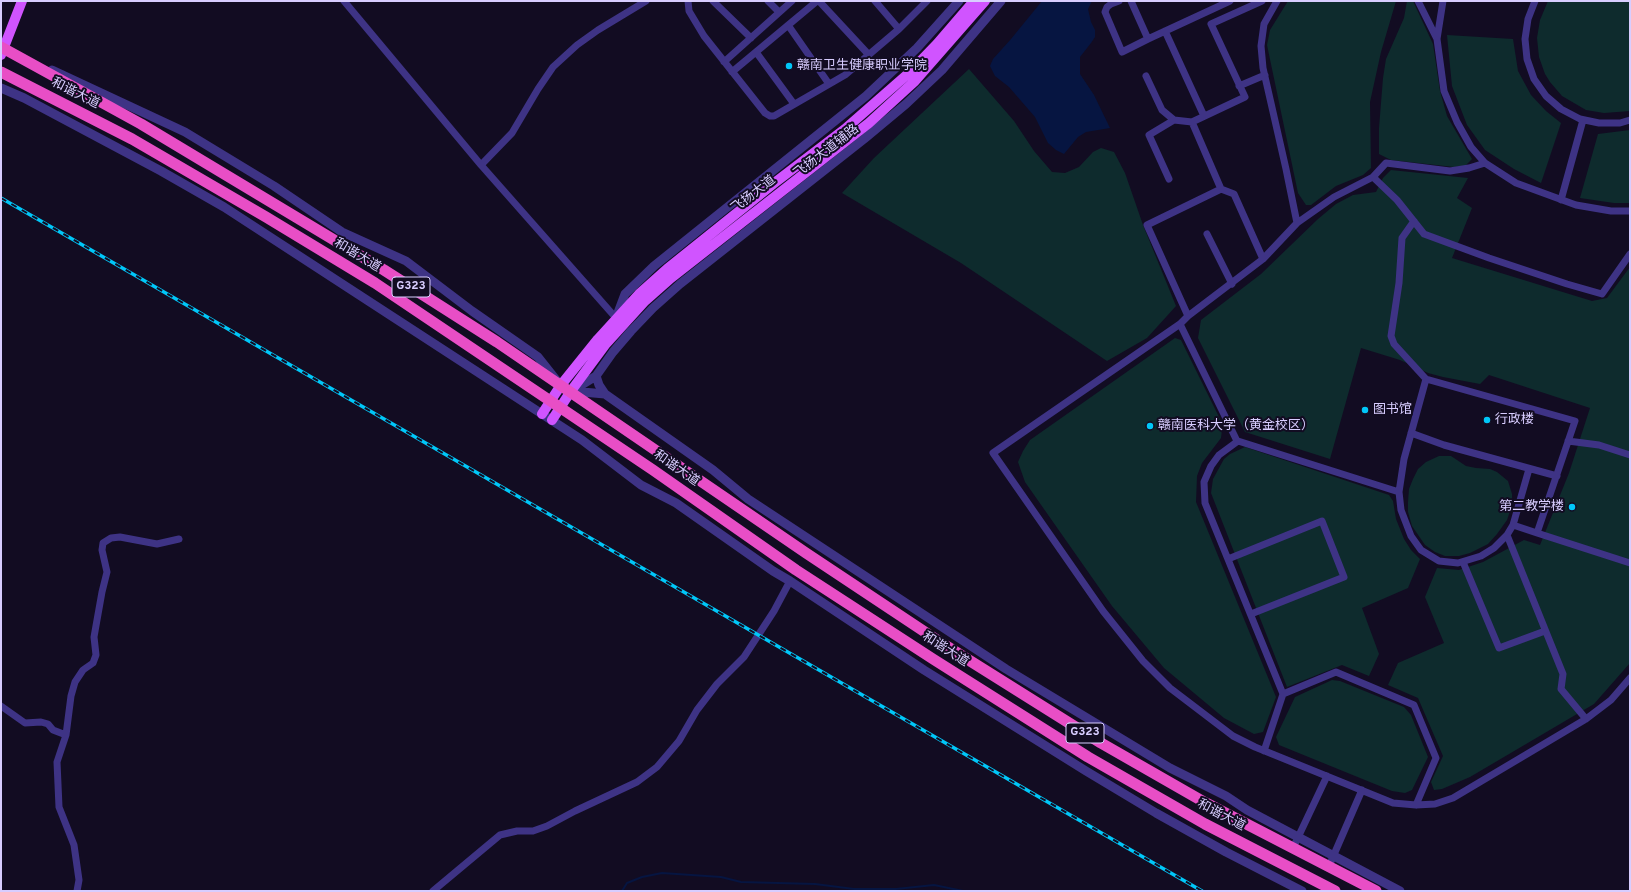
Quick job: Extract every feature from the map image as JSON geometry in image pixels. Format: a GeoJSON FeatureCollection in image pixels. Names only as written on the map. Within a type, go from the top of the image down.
{"type":"FeatureCollection","features":[{"type":"Feature","properties":{"kind":"highway","name":"G323"},"geometry":{"type":"LineString","coordinates":[[2,50],[141,124],[274,202],[491,338],[570,391]]}},
{"type":"Feature","properties":{"kind":"highway","name":"和谐大道"},"geometry":{"type":"LineString","coordinates":[[1,72],[132,139],[266,217],[375,283],[653,470],[803,574],[933,659],[1088,757],[1205,824],[1335,891]]}},
{"type":"Feature","properties":{"kind":"highway","name":"和谐大道"},"geometry":{"type":"LineString","coordinates":[[570,391],[806,553],[940,642],[1101,743],[1204,802],[1376,891]]}},
{"type":"Feature","properties":{"kind":"main road"},"geometry":{"type":"LineString","coordinates":[[2,50],[22,1]]}},
{"type":"Feature","properties":{"kind":"main road","name":"飞扬大道"},"geometry":{"type":"LineString","coordinates":[[542,414],[561,385],[616,318],[639,294],[667,269],[773,184],[846,129],[909,73],[937,44],[974,1]]}},
{"type":"Feature","properties":{"kind":"main road","name":"飞扬大道"},"geometry":{"type":"LineString","coordinates":[[552,420],[570,391],[605,345],[645,302],[671,278],[868,123],[915,81],[986,1]]}},
{"type":"Feature","properties":{"kind":"street"},"geometry":{"type":"LineString","coordinates":[[344,1],[482,165],[616,318]]}},
{"type":"Feature","properties":{"kind":"street"},"geometry":{"type":"LineString","coordinates":[[482,165],[512,133],[553,67],[577,45],[598,30],[646,1]]}},
{"type":"Feature","properties":{"kind":"street"},"geometry":{"type":"LineString","coordinates":[[688,1],[689,11],[704,36],[765,114],[770,116],[774,116],[845,75],[899,29],[926,1]]}},
{"type":"Feature","properties":{"kind":"street"},"geometry":{"type":"LineString","coordinates":[[713,1],[751,38]]}},
{"type":"Feature","properties":{"kind":"street"},"geometry":{"type":"LineString","coordinates":[[768,1],[780,12]]}},
{"type":"Feature","properties":{"kind":"street"},"geometry":{"type":"LineString","coordinates":[[724,62],[792,1]]}},
{"type":"Feature","properties":{"kind":"street"},"geometry":{"type":"LineString","coordinates":[[732,72],[818,1],[869,55]]}},
{"type":"Feature","properties":{"kind":"street"},"geometry":{"type":"LineString","coordinates":[[875,1],[899,29]]}},
{"type":"Feature","properties":{"kind":"street","name":"飞扬大道辅路"},"geometry":{"type":"LineString","coordinates":[[616,318],[625,294],[654,266],[866,96],[906,59],[959,1]]}},
{"type":"Feature","properties":{"kind":"street","name":"飞扬大道辅路"},"geometry":{"type":"LineString","coordinates":[[570,391],[596,376],[613,352],[653,308],[680,284],[864,139],[906,104],[942,70],[1001,1]]}},
{"type":"Feature","properties":{"kind":"street"},"geometry":{"type":"LineString","coordinates":[[1119,1],[1111,4],[1104,12],[1122,52],[1230,1]]}},
{"type":"Feature","properties":{"kind":"street"},"geometry":{"type":"LineString","coordinates":[[1131,1],[1148,39]]}},
{"type":"Feature","properties":{"kind":"street"},"geometry":{"type":"LineString","coordinates":[[1146,76],[1162,110],[1174,120],[1192,122],[1244,97],[1211,24],[1262,1]]}},
{"type":"Feature","properties":{"kind":"street"},"geometry":{"type":"LineString","coordinates":[[1277,1],[1264,24],[1261,46],[1265,75],[1297,223]]}},
{"type":"Feature","properties":{"kind":"street"},"geometry":{"type":"LineString","coordinates":[[1418,1],[1437,39]]}},
{"type":"Feature","properties":{"kind":"street"},"geometry":{"type":"LineString","coordinates":[[1443,1],[1437,39],[1444,91],[1457,122],[1471,147],[1485,163],[1516,183],[1561,200],[1576,205],[1611,211],[1630,212]]}},
{"type":"Feature","properties":{"kind":"street"},"geometry":{"type":"LineString","coordinates":[[1535,1],[1528,19],[1525,39],[1527,59],[1534,79],[1546,96],[1561,109],[1583,120],[1599,123],[1620,123],[1630,120]]}},
{"type":"Feature","properties":{"kind":"street"},"geometry":{"type":"LineString","coordinates":[[957,35],[990,15]]}},
{"type":"Feature","properties":{"kind":"street"},"geometry":{"type":"LineString","coordinates":[[788,25],[829,84]]}},
{"type":"Feature","properties":{"kind":"street"},"geometry":{"type":"LineString","coordinates":[[1165,31],[1204,116]]}},
{"type":"Feature","properties":{"kind":"street"},"geometry":{"type":"LineString","coordinates":[[906,59],[937,44]]}},
{"type":"Feature","properties":{"kind":"street"},"geometry":{"type":"LineString","coordinates":[[2,50],[143,111],[185,132],[274,186],[342,232],[406,262],[472,311],[538,357],[561,385]]}},
{"type":"Feature","properties":{"kind":"street"},"geometry":{"type":"LineString","coordinates":[[756,52],[794,104]]}},
{"type":"Feature","properties":{"kind":"street"},"geometry":{"type":"LineString","coordinates":[[1239,86],[1265,75]]}},
{"type":"Feature","properties":{"kind":"street"},"geometry":{"type":"LineString","coordinates":[[906,104],[915,81]]}},
{"type":"Feature","properties":{"kind":"street"},"geometry":{"type":"LineString","coordinates":[[1,88],[24,98],[161,171],[224,207],[552,420],[582,440],[641,485],[676,503],[773,571],[924,670],[1086,771],[1226,852],[1302,891]]}},
{"type":"Feature","properties":{"kind":"street"},"geometry":{"type":"LineString","coordinates":[[846,129],[866,96]]}},
{"type":"Feature","properties":{"kind":"street"},"geometry":{"type":"LineString","coordinates":[[1169,179],[1149,135],[1174,120]]}},
{"type":"Feature","properties":{"kind":"street"},"geometry":{"type":"LineString","coordinates":[[1561,200],[1583,120]]}},
{"type":"Feature","properties":{"kind":"street"},"geometry":{"type":"LineString","coordinates":[[1192,122],[1221,189],[1234,194],[1263,259]]}},
{"type":"Feature","properties":{"kind":"street"},"geometry":{"type":"LineString","coordinates":[[830,152],[864,139]]}},
{"type":"Feature","properties":{"kind":"street"},"geometry":{"type":"LineString","coordinates":[[1485,163],[1469,168],[1450,171],[1386,163],[1373,176],[1334,197],[1297,223],[1263,259],[1188,316],[1180,324],[993,453],[1103,611],[1143,661],[1170,688],[1233,736],[1264,751],[1393,803],[1416,805],[1435,804],[1453,798],[1586,719],[1611,700],[1630,678]]}},
{"type":"Feature","properties":{"kind":"street"},"geometry":{"type":"LineString","coordinates":[[1373,176],[1397,200],[1424,234],[1450,245],[1602,294],[1630,254]]}},
{"type":"Feature","properties":{"kind":"street"},"geometry":{"type":"LineString","coordinates":[[1188,316],[1148,225],[1221,189]]}},
{"type":"Feature","properties":{"kind":"street"},"geometry":{"type":"LineString","coordinates":[[1414,221],[1402,238],[1400,283],[1391,336],[1394,344],[1426,379],[1574,421],[1557,476],[1536,534]]}},
{"type":"Feature","properties":{"kind":"street"},"geometry":{"type":"LineString","coordinates":[[1207,234],[1232,284]]}},
{"type":"Feature","properties":{"kind":"street"},"geometry":{"type":"LineString","coordinates":[[1180,324],[1237,441],[1399,492]]}},
{"type":"Feature","properties":{"kind":"street"},"geometry":{"type":"LineString","coordinates":[[596,376],[599,385],[605,394],[713,470],[748,499],[1006,669],[1170,768],[1226,796],[1247,810],[1400,891]]}},
{"type":"Feature","properties":{"kind":"street"},"geometry":{"type":"LineString","coordinates":[[1426,379],[1404,459],[1399,492],[1401,510],[1405,523],[1411,536],[1421,550],[1439,561],[1449,563],[1463,562],[1481,556],[1494,548],[1507,535],[1513,525],[1529,469]]}},
{"type":"Feature","properties":{"kind":"street"},"geometry":{"type":"LineString","coordinates":[[570,391],[605,394]]}},
{"type":"Feature","properties":{"kind":"street"},"geometry":{"type":"LineString","coordinates":[[1411,433],[1444,445],[1557,476]]}},
{"type":"Feature","properties":{"kind":"street"},"geometry":{"type":"LineString","coordinates":[[1237,441],[1219,455],[1211,466],[1204,482],[1205,503],[1283,694],[1264,751]]}},
{"type":"Feature","properties":{"kind":"street"},"geometry":{"type":"LineString","coordinates":[[1568,441],[1600,445],[1630,454]]}},
{"type":"Feature","properties":{"kind":"street"},"geometry":{"type":"LineString","coordinates":[[1228,559],[1322,521],[1344,577],[1251,614]]}},
{"type":"Feature","properties":{"kind":"street"},"geometry":{"type":"LineString","coordinates":[[1513,525],[1536,534],[1630,563]]}},
{"type":"Feature","properties":{"kind":"street"},"geometry":{"type":"LineString","coordinates":[[1507,535],[1563,674],[1561,689],[1586,719]]}},
{"type":"Feature","properties":{"kind":"street"},"geometry":{"type":"LineString","coordinates":[[77,891],[79,880],[74,845],[59,807],[57,789],[58,762],[66,735],[71,696],[75,682],[83,670],[93,662],[96,655],[94,637],[107,572],[102,550],[103,543],[110,538],[120,537],[157,544],[179,539]]}},
{"type":"Feature","properties":{"kind":"street"},"geometry":{"type":"LineString","coordinates":[[1463,562],[1499,648],[1545,631]]}},
{"type":"Feature","properties":{"kind":"street"},"geometry":{"type":"LineString","coordinates":[[433,891],[500,835],[517,831],[533,831],[547,826],[637,782],[658,767],[679,741],[697,710],[716,684],[744,657],[774,611],[790,581]]}},
{"type":"Feature","properties":{"kind":"street"},"geometry":{"type":"LineString","coordinates":[[1283,694],[1336,672],[1414,705],[1436,758],[1416,805]]}},
{"type":"Feature","properties":{"kind":"street"},"geometry":{"type":"LineString","coordinates":[[1,706],[26,723],[41,722],[48,724],[53,730],[66,735]]}},
{"type":"Feature","properties":{"kind":"street"},"geometry":{"type":"LineString","coordinates":[[1292,848],[1327,776]]}},
{"type":"Feature","properties":{"kind":"street"},"geometry":{"type":"LineString","coordinates":[[1329,866],[1362,790]]}},
{"type":"Feature","properties":{"kind":"green space"},"geometry":{"type":"Polygon","coordinates":[[[1288,1],[1396,1],[1381,52],[1370,102],[1371,168],[1363,175],[1336,186],[1311,205],[1306,205],[1298,193],[1267,45],[1270,30],[1288,1]]]}},
{"type":"Feature","properties":{"kind":"green space"},"geometry":{"type":"Polygon","coordinates":[[[1407,1],[1413,1],[1433,44],[1440,91],[1447,116],[1472,159],[1465,166],[1454,167],[1391,160],[1379,154],[1379,128],[1386,59],[1404,18],[1407,1]]]}},
{"type":"Feature","properties":{"kind":"green space"},"geometry":{"type":"Polygon","coordinates":[[[1548,1],[1630,1],[1630,111],[1604,113],[1586,110],[1562,96],[1550,82],[1545,74],[1539,57],[1537,38],[1540,20],[1548,1]]]}},
{"type":"Feature","properties":{"kind":"green space"},"geometry":{"type":"Polygon","coordinates":[[[1447,35],[1513,39],[1518,71],[1531,95],[1546,111],[1561,123],[1541,183],[1514,169],[1485,150],[1467,125],[1452,86],[1447,35]]]}},
{"type":"Feature","properties":{"kind":"green space"},"geometry":{"type":"Polygon","coordinates":[[[969,69],[1014,121],[1034,151],[1052,172],[1065,173],[1079,167],[1093,152],[1101,148],[1114,152],[1125,173],[1143,225],[1176,306],[1147,338],[1107,361],[961,263],[842,193],[874,158],[969,69]]]}},
{"type":"Feature","properties":{"kind":"green space"},"geometry":{"type":"Polygon","coordinates":[[[1630,130],[1630,203],[1614,203],[1580,198],[1598,134],[1630,130]]]}},
{"type":"Feature","properties":{"kind":"green space"},"geometry":{"type":"Polygon","coordinates":[[[1391,170],[1468,178],[1457,198],[1472,208],[1452,258],[1592,301],[1607,298],[1630,267],[1630,663],[1594,704],[1470,777],[1442,789],[1434,790],[1431,782],[1443,756],[1418,698],[1388,685],[1398,663],[1444,643],[1425,597],[1437,568],[1459,570],[1483,562],[1524,540],[1540,545],[1569,473],[1590,408],[1489,375],[1480,384],[1443,377],[1428,373],[1400,360],[1361,348],[1330,459],[1245,432],[1198,338],[1201,320],[1261,274],[1318,219],[1336,204],[1353,195],[1376,192],[1383,178],[1391,170]]]}},
{"type":"Feature","properties":{"kind":"green space"},"geometry":{"type":"Polygon","coordinates":[[[1175,338],[1181,340],[1220,419],[1222,430],[1221,438],[1202,463],[1197,476],[1196,502],[1276,697],[1263,732],[1254,734],[1224,718],[1164,668],[1112,606],[1025,482],[1018,462],[1030,440],[1175,338]]]}},
{"type":"Feature","properties":{"kind":"green space"},"geometry":{"type":"Polygon","coordinates":[[[1245,447],[1389,495],[1393,501],[1396,519],[1404,539],[1411,550],[1420,559],[1408,588],[1362,608],[1379,654],[1369,676],[1342,665],[1287,687],[1211,493],[1213,479],[1224,459],[1230,454],[1245,447]]]}},
{"type":"Feature","properties":{"kind":"green space"},"geometry":{"type":"Polygon","coordinates":[[[1439,456],[1451,456],[1466,466],[1490,469],[1497,472],[1508,481],[1512,494],[1512,505],[1507,520],[1497,534],[1488,544],[1470,553],[1459,556],[1445,556],[1435,552],[1425,545],[1412,526],[1408,512],[1409,489],[1418,469],[1426,462],[1439,456]]]}},
{"type":"Feature","properties":{"kind":"green space"},"geometry":{"type":"Polygon","coordinates":[[[1332,680],[1340,681],[1404,707],[1411,715],[1428,757],[1412,790],[1405,793],[1392,791],[1279,745],[1276,737],[1295,697],[1332,680]]]}},
{"type":"Feature","properties":{"kind":"water"},"geometry":{"type":"Polygon","coordinates":[[[1042,1],[1092,1],[1088,9],[1091,22],[1095,30],[1095,37],[1080,57],[1080,74],[1094,95],[1110,128],[1086,132],[1078,137],[1064,154],[1056,150],[1048,143],[1035,117],[1009,87],[995,76],[990,66],[993,59],[1042,1]]]}},
{"type":"Feature","properties":{"kind":"waterway"},"geometry":{"type":"LineString","coordinates":[[622,891],[627,883],[642,877],[662,873],[721,877],[741,882],[815,884],[854,889],[896,889],[934,885],[963,891]]}},
{"type":"Feature","properties":{"kind":"railway"},"geometry":{"type":"LineString","coordinates":[[1,198],[1202,891]]}},
{"type":"Feature","properties":{"kind":"place","name":"赣南卫生健康职业学院"},"geometry":{"type":"Point","coordinates":[789,66]}},
{"type":"Feature","properties":{"kind":"place","name":"图书馆"},"geometry":{"type":"Point","coordinates":[1365,410]}},
{"type":"Feature","properties":{"kind":"place","name":"行政楼"},"geometry":{"type":"Point","coordinates":[1487,420]}},
{"type":"Feature","properties":{"kind":"place","name":"赣南医科大学（黄金校区）"},"geometry":{"type":"Point","coordinates":[1150,426]}},
{"type":"Feature","properties":{"kind":"place","name":"第二教学楼"},"geometry":{"type":"Point","coordinates":[1572,507]}}]}
